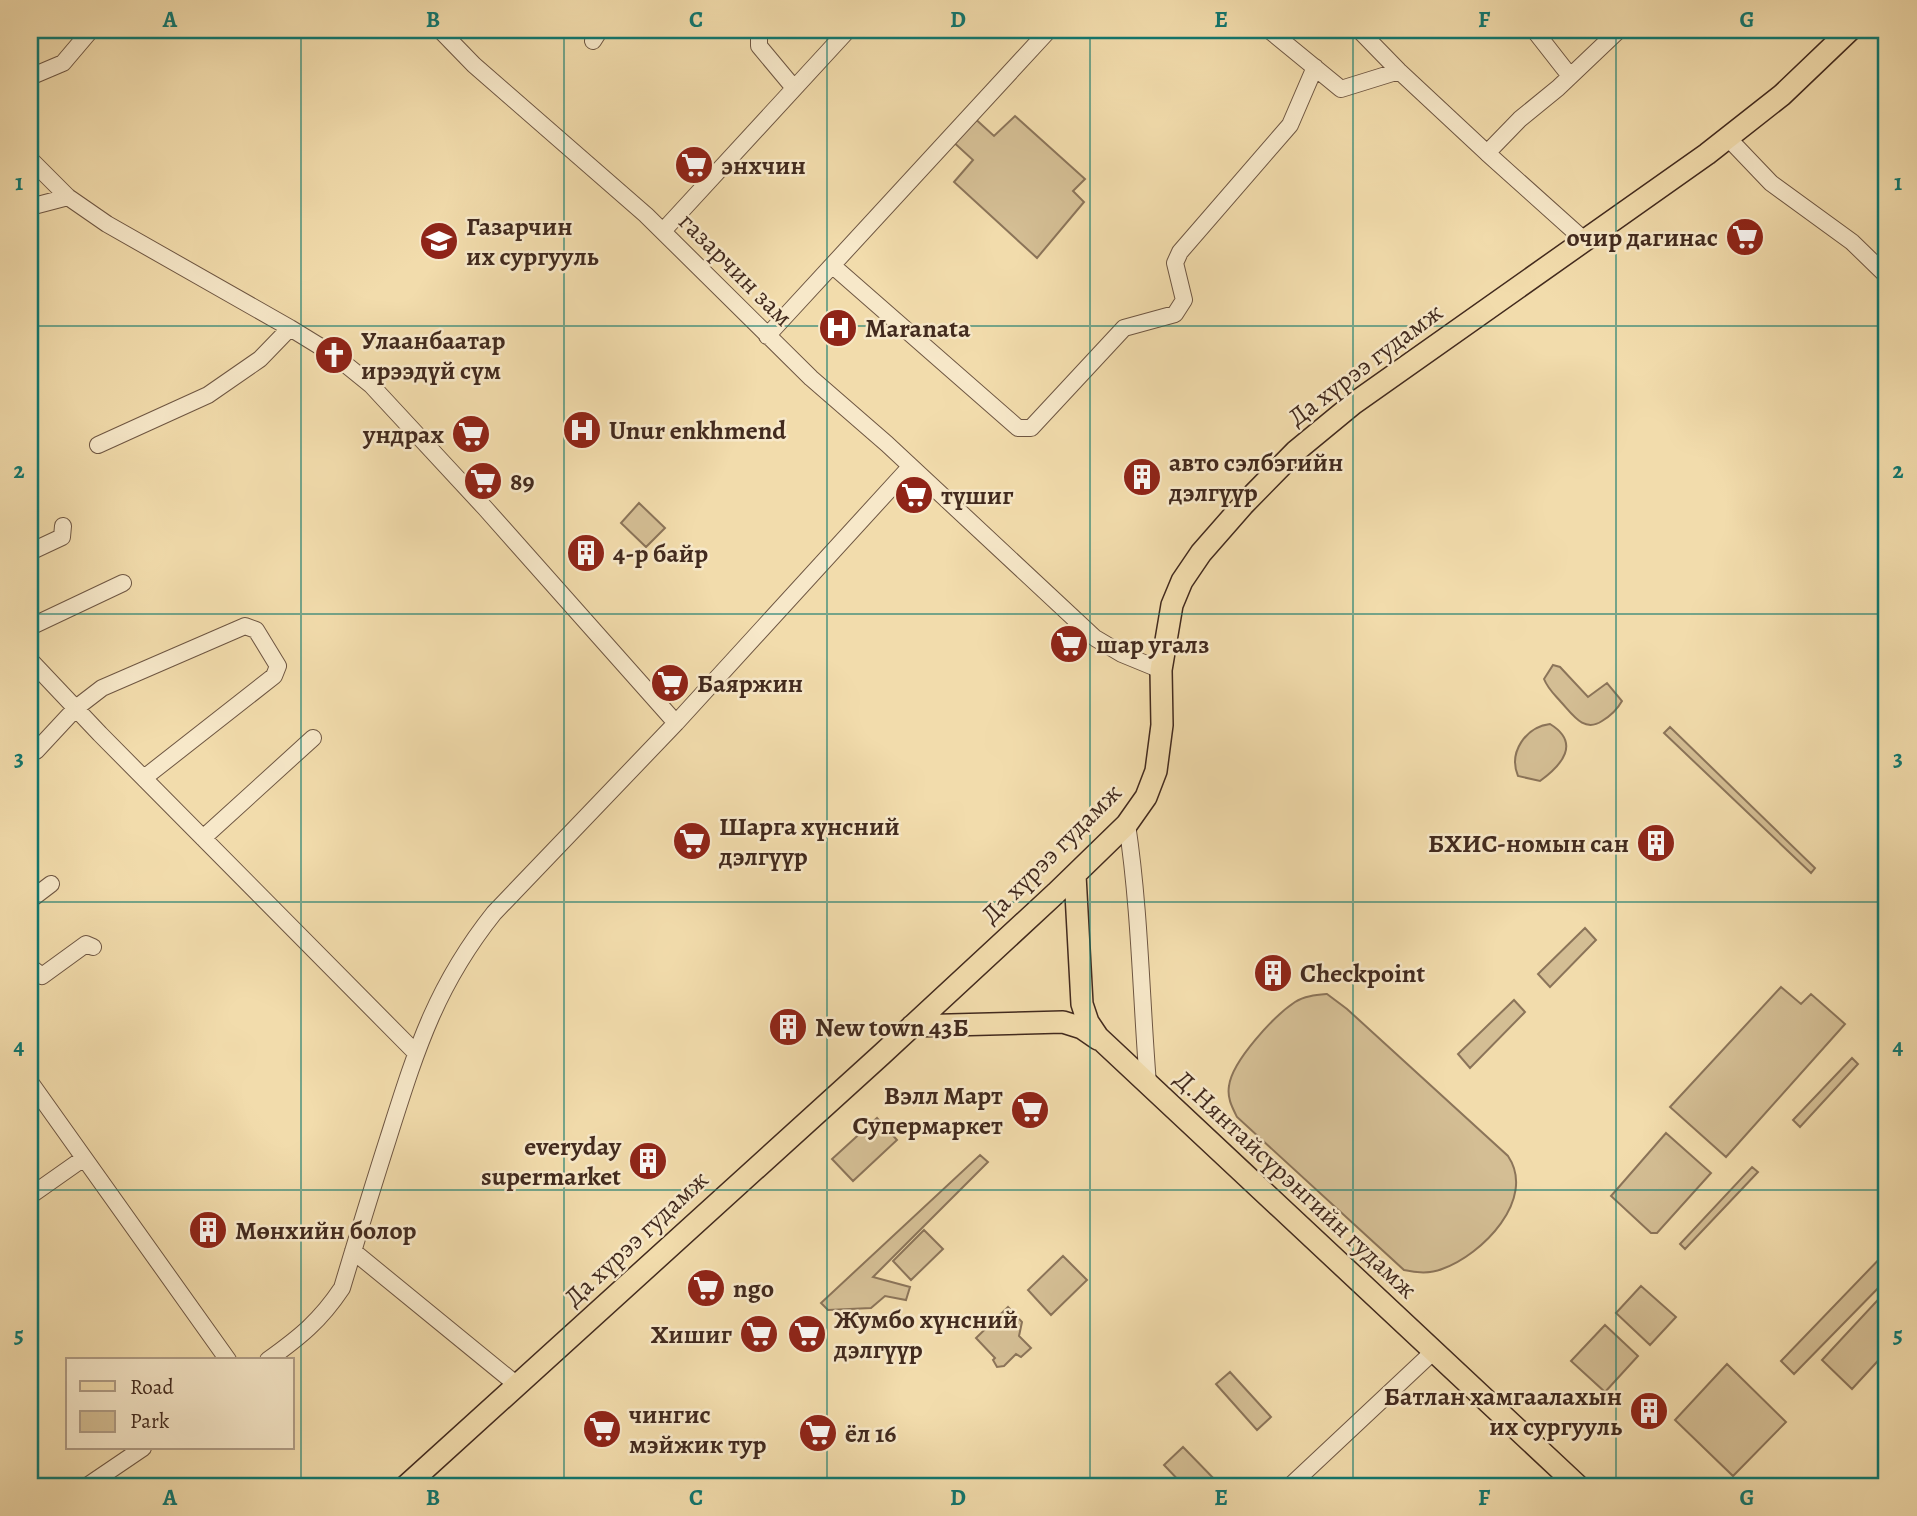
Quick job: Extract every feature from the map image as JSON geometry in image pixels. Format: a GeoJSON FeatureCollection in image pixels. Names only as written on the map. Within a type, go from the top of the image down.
{"type":"FeatureCollection","features":[{"type":"Feature","properties":{"kind":"main road","name":"Да хүрээ гудамж"},"geometry":{"type":"LineString","coordinates":[[405,1486],[912,1026],[1127,824],[1146,797],[1156,771],[1162,725],[1161,670],[1172,605],[1182,581],[1201,553],[1243,505],[1296,451],[1353,404],[1728,138],[1789,89],[1850,30]]}},
{"type":"Feature","properties":{"kind":"main road","name":"Д.Нянтайсүрэнгийн гудамж"},"geometry":{"type":"LineString","coordinates":[[1075,875],[1082,1004],[1088,1022],[1105,1045],[1578,1486]]}},
{"type":"Feature","properties":{"kind":"main road"},"geometry":{"type":"LineString","coordinates":[[912,1026],[1063,1023],[1087,1030],[1105,1045]]}},
{"type":"Feature","properties":{"kind":"street"},"geometry":{"type":"LineString","coordinates":[[30,77],[63,63],[91,30]]}},
{"type":"Feature","properties":{"kind":"street","name":"газарчин зам"},"geometry":{"type":"LineString","coordinates":[[440,30],[474,65],[663,231],[767,336],[1095,638],[1122,654],[1161,670]]}},
{"type":"Feature","properties":{"kind":"street"},"geometry":{"type":"LineString","coordinates":[[759,30],[759,46],[794,88]]}},
{"type":"Feature","properties":{"kind":"street"},"geometry":{"type":"LineString","coordinates":[[663,231],[848,30]]}},
{"type":"Feature","properties":{"kind":"street"},"geometry":{"type":"LineString","coordinates":[[767,336],[1049,30]]}},
{"type":"Feature","properties":{"kind":"street"},"geometry":{"type":"LineString","coordinates":[[1269,30],[1341,89],[1399,71]]}},
{"type":"Feature","properties":{"kind":"street"},"geometry":{"type":"LineString","coordinates":[[1359,30],[1399,71],[1584,240]]}},
{"type":"Feature","properties":{"kind":"street"},"geometry":{"type":"LineString","coordinates":[[1534,30],[1570,76]]}},
{"type":"Feature","properties":{"kind":"street"},"geometry":{"type":"LineString","coordinates":[[1487,153],[1520,118],[1619,30]]}},
{"type":"Feature","properties":{"kind":"street"},"geometry":{"type":"LineString","coordinates":[[833,265],[1018,428],[1031,428],[1124,328],[1175,314],[1184,300],[1175,263],[1180,252],[1290,125],[1315,67]]}},
{"type":"Feature","properties":{"kind":"street"},"geometry":{"type":"LineString","coordinates":[[1728,138],[1772,183],[1852,242],[1887,276]]}},
{"type":"Feature","properties":{"kind":"street"},"geometry":{"type":"LineString","coordinates":[[30,159],[68,197],[107,225],[290,328],[334,355],[371,385],[485,508],[676,723]]}},
{"type":"Feature","properties":{"kind":"street"},"geometry":{"type":"LineString","coordinates":[[30,207],[68,197]]}},
{"type":"Feature","properties":{"kind":"street"},"geometry":{"type":"LineString","coordinates":[[98,445],[208,395],[260,359],[290,328]]}},
{"type":"Feature","properties":{"kind":"street"},"geometry":{"type":"LineString","coordinates":[[271,1358],[306,1332],[326,1312],[342,1288],[415,1052],[439,996],[473,940],[558,844],[611,793],[910,467]]}},
{"type":"Feature","properties":{"kind":"street"},"geometry":{"type":"LineString","coordinates":[[30,552],[62,537],[63,527]]}},
{"type":"Feature","properties":{"kind":"street"},"geometry":{"type":"LineString","coordinates":[[30,627],[123,583]]}},
{"type":"Feature","properties":{"kind":"street"},"geometry":{"type":"LineString","coordinates":[[36,751],[76,708],[103,688],[245,625],[256,630],[278,666],[274,676],[144,778]]}},
{"type":"Feature","properties":{"kind":"street"},"geometry":{"type":"LineString","coordinates":[[30,660],[415,1052]]}},
{"type":"Feature","properties":{"kind":"street"},"geometry":{"type":"LineString","coordinates":[[204,838],[313,738]]}},
{"type":"Feature","properties":{"kind":"street"},"geometry":{"type":"LineString","coordinates":[[1127,824],[1136,886],[1142,1021],[1148,1084]]}},
{"type":"Feature","properties":{"kind":"street"},"geometry":{"type":"LineString","coordinates":[[30,900],[51,884]]}},
{"type":"Feature","properties":{"kind":"street"},"geometry":{"type":"LineString","coordinates":[[30,967],[41,976],[86,944],[93,947]]}},
{"type":"Feature","properties":{"kind":"street"},"geometry":{"type":"LineString","coordinates":[[31,1087],[227,1358]]}},
{"type":"Feature","properties":{"kind":"street"},"geometry":{"type":"LineString","coordinates":[[30,1196],[84,1158]]}},
{"type":"Feature","properties":{"kind":"street"},"geometry":{"type":"LineString","coordinates":[[353,1251],[517,1385]]}},
{"type":"Feature","properties":{"kind":"street"},"geometry":{"type":"LineString","coordinates":[[1290,1486],[1434,1351]]}},
{"type":"Feature","properties":{"kind":"street"},"geometry":{"type":"LineString","coordinates":[[88,1486],[140,1450]]}},
{"type":"Feature","properties":{"kind":"green space"},"geometry":{"type":"Polygon","coordinates":[[[971,115],[994,136],[1015,116],[1085,179],[1073,191],[1084,202],[1037,258],[954,182],[973,160],[950,139],[971,115]]]}},
{"type":"Feature","properties":{"kind":"green space"},"geometry":{"type":"Polygon","coordinates":[[[639,503],[665,528],[646,547],[621,523],[639,503]]]}},
{"type":"Feature","properties":{"kind":"green space"},"geometry":{"type":"Polygon","coordinates":[[[1553,665],[1560,667],[1588,697],[1607,683],[1622,701],[1614,712],[1602,721],[1584,724],[1570,712],[1546,683],[1544,679],[1553,665]]]}},
{"type":"Feature","properties":{"kind":"green space"},"geometry":{"type":"Polygon","coordinates":[[[1550,724],[1565,739],[1565,754],[1561,761],[1540,781],[1518,776],[1515,758],[1521,742],[1533,730],[1550,724]]]}},
{"type":"Feature","properties":{"kind":"green space"},"geometry":{"type":"Polygon","coordinates":[[[1670,727],[1815,868],[1811,873],[1664,733],[1670,727]]]}},
{"type":"Feature","properties":{"kind":"green space"},"geometry":{"type":"Polygon","coordinates":[[[1585,928],[1596,940],[1550,987],[1538,974],[1585,928]]]}},
{"type":"Feature","properties":{"kind":"green space"},"geometry":{"type":"Polygon","coordinates":[[[1781,987],[1801,1004],[1811,994],[1845,1024],[1726,1157],[1670,1107],[1781,987]]]}},
{"type":"Feature","properties":{"kind":"green space"},"geometry":{"type":"Polygon","coordinates":[[[1327,994],[1347,1009],[1508,1156],[1515,1173],[1516,1190],[1510,1207],[1488,1238],[1458,1262],[1433,1272],[1404,1270],[1237,1117],[1229,1098],[1229,1086],[1246,1052],[1276,1018],[1295,1002],[1306,997],[1327,994]]]}},
{"type":"Feature","properties":{"kind":"green space"},"geometry":{"type":"Polygon","coordinates":[[[1514,1000],[1525,1012],[1470,1068],[1458,1054],[1514,1000]]]}},
{"type":"Feature","properties":{"kind":"green space"},"geometry":{"type":"Polygon","coordinates":[[[1852,1058],[1858,1064],[1800,1127],[1793,1120],[1852,1058]]]}},
{"type":"Feature","properties":{"kind":"green space"},"geometry":{"type":"Polygon","coordinates":[[[877,1118],[897,1140],[853,1181],[832,1159],[877,1118]]]}},
{"type":"Feature","properties":{"kind":"green space"},"geometry":{"type":"Polygon","coordinates":[[[1666,1133],[1711,1173],[1657,1233],[1651,1233],[1611,1196],[1666,1133]]]}},
{"type":"Feature","properties":{"kind":"green space"},"geometry":{"type":"Polygon","coordinates":[[[980,1155],[988,1162],[873,1277],[910,1287],[906,1300],[885,1296],[871,1308],[828,1310],[821,1303],[980,1155]]]}},
{"type":"Feature","properties":{"kind":"green space"},"geometry":{"type":"Polygon","coordinates":[[[1752,1167],[1758,1172],[1685,1249],[1680,1244],[1752,1167]]]}},
{"type":"Feature","properties":{"kind":"green space"},"geometry":{"type":"Polygon","coordinates":[[[924,1230],[943,1249],[911,1280],[893,1261],[924,1230]]]}},
{"type":"Feature","properties":{"kind":"green space"},"geometry":{"type":"Polygon","coordinates":[[[1887,1251],[1887,1279],[1794,1374],[1781,1361],[1887,1251]]]}},
{"type":"Feature","properties":{"kind":"green space"},"geometry":{"type":"Polygon","coordinates":[[[1063,1256],[1087,1280],[1051,1315],[1028,1290],[1063,1256]]]}},
{"type":"Feature","properties":{"kind":"green space"},"geometry":{"type":"Polygon","coordinates":[[[1641,1286],[1676,1317],[1650,1345],[1616,1313],[1641,1286]]]}},
{"type":"Feature","properties":{"kind":"green space"},"geometry":{"type":"Polygon","coordinates":[[[1887,1290],[1887,1351],[1852,1389],[1822,1360],[1887,1290]]]}},
{"type":"Feature","properties":{"kind":"green space"},"geometry":{"type":"Polygon","coordinates":[[[1008,1307],[1022,1322],[1019,1336],[1031,1348],[1021,1357],[1016,1354],[1004,1366],[997,1367],[993,1360],[995,1358],[976,1338],[1008,1307]]]}},
{"type":"Feature","properties":{"kind":"green space"},"geometry":{"type":"Polygon","coordinates":[[[1605,1325],[1638,1356],[1605,1392],[1571,1361],[1605,1325]]]}},
{"type":"Feature","properties":{"kind":"green space"},"geometry":{"type":"Polygon","coordinates":[[[1727,1364],[1786,1422],[1733,1476],[1675,1420],[1727,1364]]]}},
{"type":"Feature","properties":{"kind":"green space"},"geometry":{"type":"Polygon","coordinates":[[[1230,1372],[1271,1417],[1257,1430],[1216,1384],[1230,1372]]]}},
{"type":"Feature","properties":{"kind":"green space"},"geometry":{"type":"Polygon","coordinates":[[[1183,1447],[1221,1486],[1184,1486],[1164,1465],[1183,1447]]]}},
{"type":"Feature","properties":{"kind":"place","name":"энхчин"},"geometry":{"type":"Point","coordinates":[694,165]}},
{"type":"Feature","properties":{"kind":"place","name":"очир дагинас"},"geometry":{"type":"Point","coordinates":[1745,237]}},
{"type":"Feature","properties":{"kind":"place","name":"Газарчин их сургууль"},"geometry":{"type":"Point","coordinates":[439,241]}},
{"type":"Feature","properties":{"kind":"place","name":"Maranata"},"geometry":{"type":"Point","coordinates":[838,328]}},
{"type":"Feature","properties":{"kind":"place","name":"Улаанбаатар ирээдүй сүм"},"geometry":{"type":"Point","coordinates":[334,355]}},
{"type":"Feature","properties":{"kind":"place","name":"Unur enkhmend"},"geometry":{"type":"Point","coordinates":[582,430]}},
{"type":"Feature","properties":{"kind":"place","name":"ундрах"},"geometry":{"type":"Point","coordinates":[471,434]}},
{"type":"Feature","properties":{"kind":"place","name":"авто сэлбэгийн дэлгүүр"},"geometry":{"type":"Point","coordinates":[1142,477]}},
{"type":"Feature","properties":{"kind":"place","name":"89"},"geometry":{"type":"Point","coordinates":[483,481]}},
{"type":"Feature","properties":{"kind":"place","name":"түшиг"},"geometry":{"type":"Point","coordinates":[914,495]}},
{"type":"Feature","properties":{"kind":"place","name":"4-р байр"},"geometry":{"type":"Point","coordinates":[586,553]}},
{"type":"Feature","properties":{"kind":"place","name":"шар угалз"},"geometry":{"type":"Point","coordinates":[1069,644]}},
{"type":"Feature","properties":{"kind":"place","name":"Баяржин"},"geometry":{"type":"Point","coordinates":[670,683]}},
{"type":"Feature","properties":{"kind":"place","name":"Шарга хүнсний дэлгүүр"},"geometry":{"type":"Point","coordinates":[692,841]}},
{"type":"Feature","properties":{"kind":"place","name":"БХИС-номын сан"},"geometry":{"type":"Point","coordinates":[1656,843]}},
{"type":"Feature","properties":{"kind":"place","name":"Checkpoint"},"geometry":{"type":"Point","coordinates":[1273,973]}},
{"type":"Feature","properties":{"kind":"place","name":"New town 43Б"},"geometry":{"type":"Point","coordinates":[788,1027]}},
{"type":"Feature","properties":{"kind":"place","name":"Вэлл Март Супермаркет"},"geometry":{"type":"Point","coordinates":[1030,1110]}},
{"type":"Feature","properties":{"kind":"place","name":"everyday supermarket"},"geometry":{"type":"Point","coordinates":[648,1161]}},
{"type":"Feature","properties":{"kind":"place","name":"Мөнхийн болор"},"geometry":{"type":"Point","coordinates":[208,1230]}},
{"type":"Feature","properties":{"kind":"place","name":"ngo"},"geometry":{"type":"Point","coordinates":[706,1288]}},
{"type":"Feature","properties":{"kind":"place","name":"Хишиг"},"geometry":{"type":"Point","coordinates":[759,1334]}},
{"type":"Feature","properties":{"kind":"place","name":"Жумбо хүнсний дэлгүүр"},"geometry":{"type":"Point","coordinates":[807,1334]}},
{"type":"Feature","properties":{"kind":"place","name":"Батлан хамгаалахын их сургууль"},"geometry":{"type":"Point","coordinates":[1649,1411]}},
{"type":"Feature","properties":{"kind":"place","name":"чингис мэйжик тур"},"geometry":{"type":"Point","coordinates":[602,1429]}},
{"type":"Feature","properties":{"kind":"place","name":"ёл 16"},"geometry":{"type":"Point","coordinates":[818,1433]}}]}
